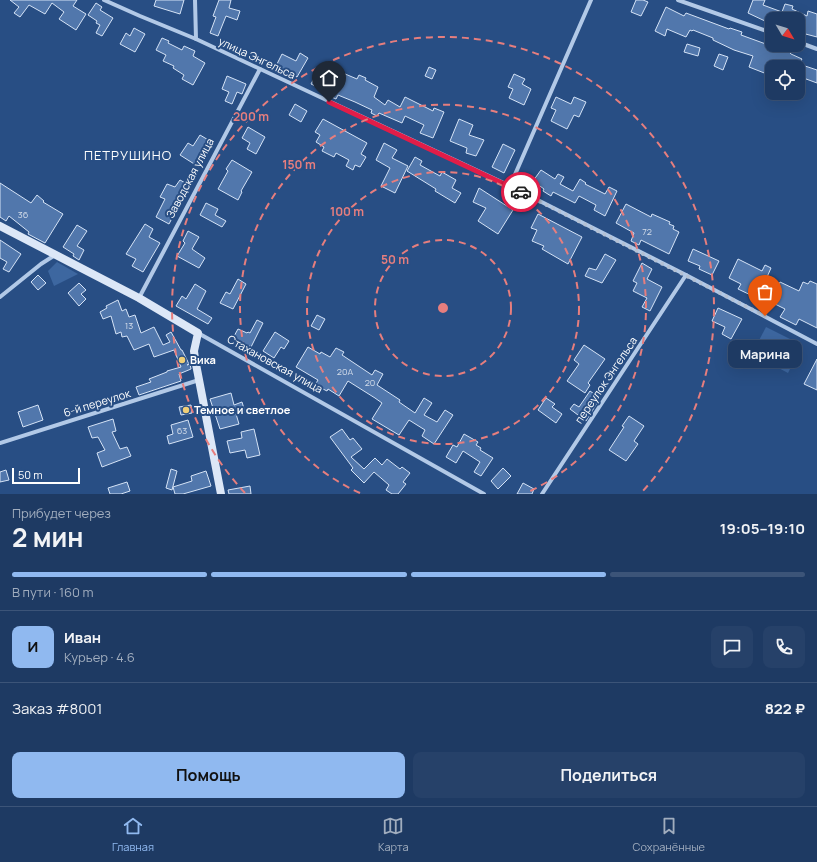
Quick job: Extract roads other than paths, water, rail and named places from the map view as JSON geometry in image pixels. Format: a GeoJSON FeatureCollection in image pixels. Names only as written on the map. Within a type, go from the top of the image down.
{"type":"FeatureCollection","features":[{"type":"Feature","properties":{"kind":"street","name":"улица Энгельса"},"geometry":{"type":"LineString","coordinates":[[104,0],[196,38],[510,186],[817,344]]}},
{"type":"Feature","properties":{"kind":"street"},"geometry":{"type":"LineString","coordinates":[[195,0],[196,38]]}},
{"type":"Feature","properties":{"kind":"street"},"geometry":{"type":"LineString","coordinates":[[510,186],[591,0]]}},
{"type":"Feature","properties":{"kind":"street"},"geometry":{"type":"LineString","coordinates":[[678,0],[765,31]]}},
{"type":"Feature","properties":{"kind":"street"},"geometry":{"type":"LineString","coordinates":[[805,45],[817,49]]}},
{"type":"Feature","properties":{"kind":"street","name":"Заводская улица"},"geometry":{"type":"LineString","coordinates":[[139,298],[260,69]]}},
{"type":"Feature","properties":{"kind":"street","name":"Стахановская улица"},"geometry":{"type":"LineString","coordinates":[[0,226],[139,298],[198,333],[484,494]]}},
{"type":"Feature","properties":{"kind":"street"},"geometry":{"type":"LineString","coordinates":[[0,297],[40,264],[55,255]]}},
{"type":"Feature","properties":{"kind":"street","name":"переулок Энгельса"},"geometry":{"type":"LineString","coordinates":[[542,494],[686,276]]}},
{"type":"Feature","properties":{"kind":"street"},"geometry":{"type":"LineString","coordinates":[[198,333],[194,351],[221,494]]}},
{"type":"Feature","properties":{"kind":"street","name":"6-й переулок"},"geometry":{"type":"LineString","coordinates":[[0,443],[199,380]]}},
{"type":"Feature","properties":{"kind":"place","name":"Марина"},"geometry":{"type":"Point","coordinates":[765,316]}},
{"type":"Feature","properties":{"kind":"place","name":"Вика"},"geometry":{"type":"Point","coordinates":[182,360]}},
{"type":"Feature","properties":{"kind":"place","name":"Темное и светлое"},"geometry":{"type":"Point","coordinates":[186,410]}},
{"type":"Feature","properties":{"kind":"district","name":"ПЕТРУШИНО"},"geometry":{"type":"Point","coordinates":[128,155]}}]}
